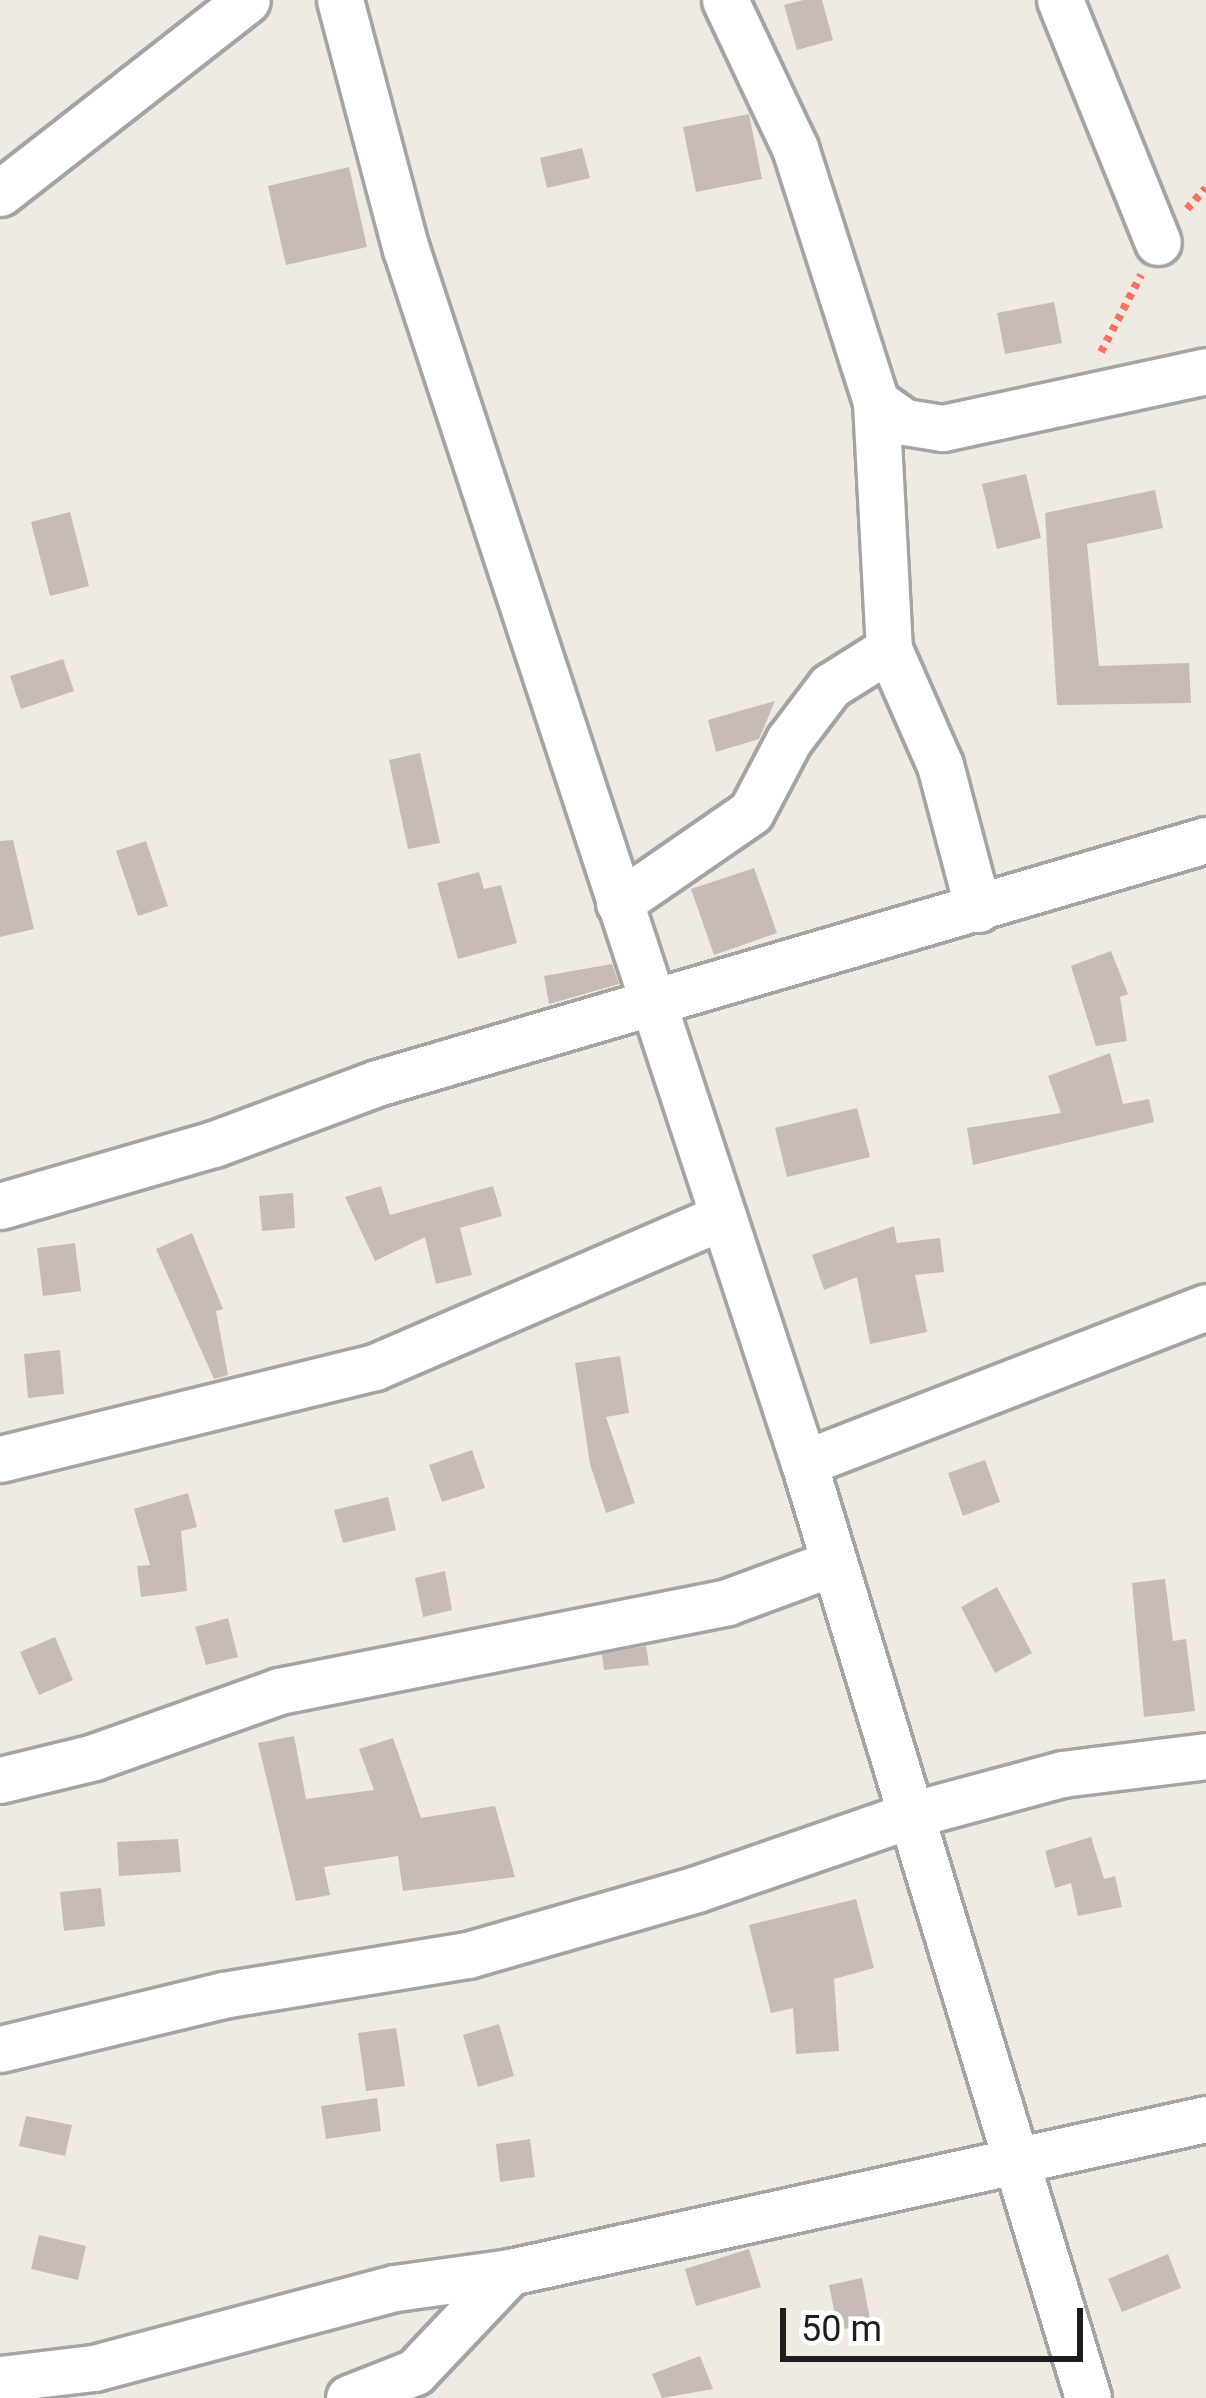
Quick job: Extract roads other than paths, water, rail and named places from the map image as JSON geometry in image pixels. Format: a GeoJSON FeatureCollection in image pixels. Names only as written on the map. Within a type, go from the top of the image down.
{"type":"FeatureCollection","features":[{"type":"Feature","properties":{"kind":"street"},"geometry":{"type":"LineString","coordinates":[[0,193],[247,0]]}},
{"type":"Feature","properties":{"kind":"street"},"geometry":{"type":"LineString","coordinates":[[340,0],[406,249],[649,1002],[804,1463],[914,1814],[957,1986],[1019,2154],[1088,2398]]}},
{"type":"Feature","properties":{"kind":"street"},"geometry":{"type":"LineString","coordinates":[[725,0],[795,148],[876,402],[889,649],[940,765],[978,909]]}},
{"type":"Feature","properties":{"kind":"street"},"geometry":{"type":"LineString","coordinates":[[1060,0],[1158,242]]}},
{"type":"Feature","properties":{"kind":"street"},"geometry":{"type":"LineString","coordinates":[[876,402],[905,422],[943,428],[1206,371]]}},
{"type":"Feature","properties":{"kind":"street"},"geometry":{"type":"LineString","coordinates":[[619,903],[751,812],[789,740],[830,686],[889,649]]}},
{"type":"Feature","properties":{"kind":"street"},"geometry":{"type":"LineString","coordinates":[[0,1206],[649,1002],[1206,840]]}},
{"type":"Feature","properties":{"kind":"street"},"geometry":{"type":"LineString","coordinates":[[0,1459],[375,1367],[721,1217]]}},
{"type":"Feature","properties":{"kind":"street"},"geometry":{"type":"LineString","coordinates":[[804,1463],[1206,1306]]}},
{"type":"Feature","properties":{"kind":"street"},"geometry":{"type":"LineString","coordinates":[[0,1780],[94,1757],[280,1691],[727,1602],[833,1563]]}},
{"type":"Feature","properties":{"kind":"street"},"geometry":{"type":"LineString","coordinates":[[0,2049],[223,1995],[468,1955],[697,1889],[914,1814],[1062,1774],[1206,1756]]}},
{"type":"Feature","properties":{"kind":"street"},"geometry":{"type":"LineString","coordinates":[[0,2379],[94,2368],[395,2288],[510,2272],[1019,2154],[1206,2119]]}},
{"type":"Feature","properties":{"kind":"street"},"geometry":{"type":"LineString","coordinates":[[349,2398],[415,2372],[510,2272]]}}]}
